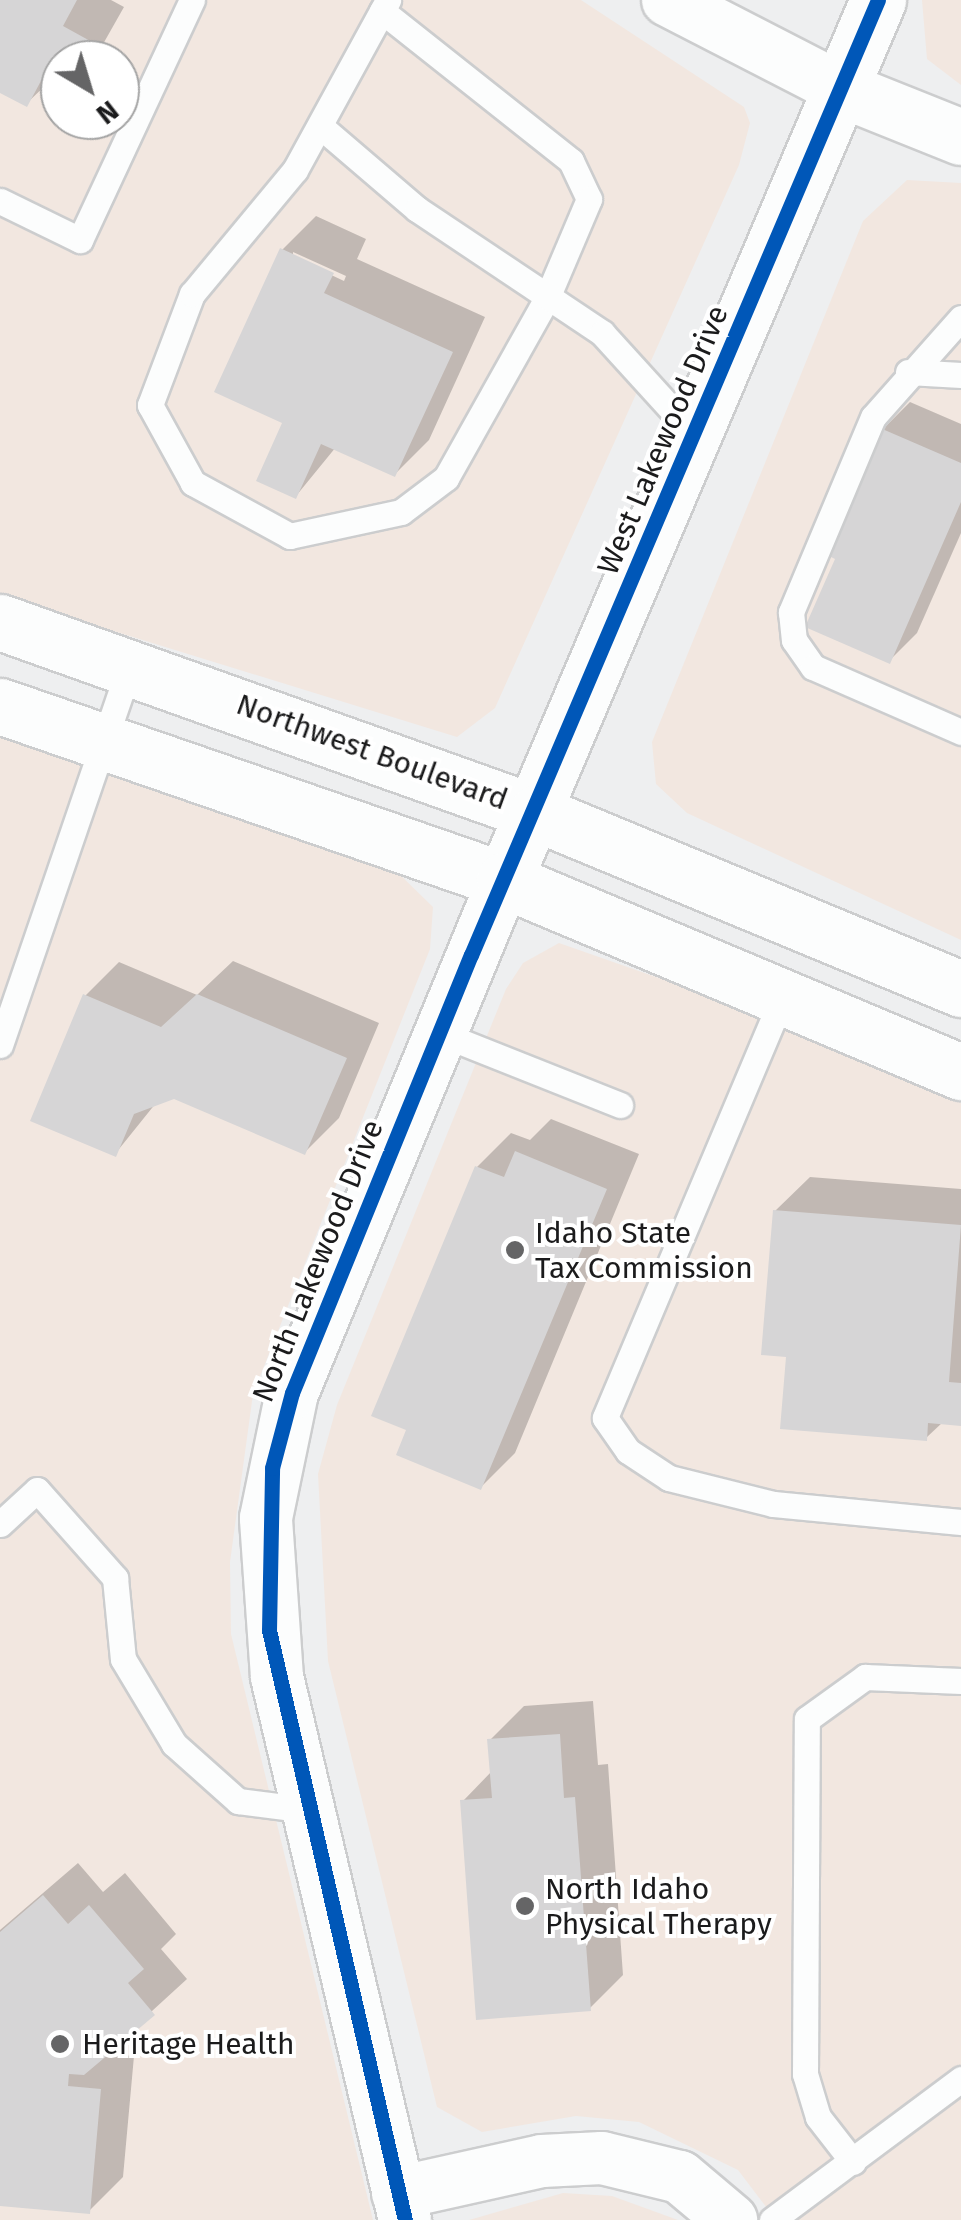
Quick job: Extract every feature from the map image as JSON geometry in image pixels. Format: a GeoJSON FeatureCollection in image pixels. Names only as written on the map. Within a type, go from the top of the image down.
{"type":"FeatureCollection","features":[{"type":"Feature","properties":{"kind":"main road"},"geometry":{"type":"LineString","coordinates":[[878,0],[840,89],[961,137]]}},
{"type":"Feature","properties":{"kind":"main road","name":"West Lakewood Drive"},"geometry":{"type":"LineString","coordinates":[[536,813],[840,89]]}},
{"type":"Feature","properties":{"kind":"main road","name":"Northwest Boulevard"},"geometry":{"type":"LineString","coordinates":[[0,622],[130,663],[536,813],[961,989]]}},
{"type":"Feature","properties":{"kind":"main road"},"geometry":{"type":"LineString","coordinates":[[0,706],[504,880],[961,1072]]}},
{"type":"Feature","properties":{"kind":"main road","name":"North Lakewood Drive"},"geometry":{"type":"LineString","coordinates":[[504,880],[536,813]]}},
{"type":"Feature","properties":{"kind":"street"},"geometry":{"type":"LineString","coordinates":[[668,0],[840,89]]}},
{"type":"Feature","properties":{"kind":"street","name":"North Lakewood Drive"},"geometry":{"type":"LineString","coordinates":[[402,2206],[268,1630],[272,1468],[292,1393],[504,880]]}},
{"type":"Feature","properties":{"kind":"street"},"geometry":{"type":"LineString","coordinates":[[402,2206],[542,2161],[602,2158],[680,2177],[731,2220]]}},
{"type":"Feature","properties":{"kind":"lane"},"geometry":{"type":"LineString","coordinates":[[0,201],[80,240],[192,0]]}},
{"type":"Feature","properties":{"kind":"lane"},"geometry":{"type":"LineString","coordinates":[[385,6],[571,161],[589,199],[547,298],[446,478],[401,512],[290,536],[193,483],[150,405],[192,294],[320,126],[385,6]]}},
{"type":"Feature","properties":{"kind":"lane"},"geometry":{"type":"LineString","coordinates":[[320,126],[417,209],[602,334],[694,434]]}},
{"type":"Feature","properties":{"kind":"lane"},"geometry":{"type":"LineString","coordinates":[[961,318],[908,372],[873,417],[791,626],[800,652],[829,677],[961,732]]}},
{"type":"Feature","properties":{"kind":"lane"},"geometry":{"type":"LineString","coordinates":[[908,372],[961,376]]}},
{"type":"Feature","properties":{"kind":"lane"},"geometry":{"type":"LineString","coordinates":[[0,1045],[130,663]]}},
{"type":"Feature","properties":{"kind":"lane"},"geometry":{"type":"LineString","coordinates":[[783,996],[605,1418],[628,1451],[669,1478],[773,1504],[961,1522]]}},
{"type":"Feature","properties":{"kind":"lane"},"geometry":{"type":"LineString","coordinates":[[439,1033],[620,1105]]}},
{"type":"Feature","properties":{"kind":"lane"},"geometry":{"type":"LineString","coordinates":[[0,1524],[37,1490],[115,1578],[123,1659],[174,1744],[238,1801],[308,1810]]}},
{"type":"Feature","properties":{"kind":"lane"},"geometry":{"type":"LineString","coordinates":[[852,2162],[818,2117],[805,2074],[807,1719],[865,1677],[961,1680]]}},
{"type":"Feature","properties":{"kind":"lane"},"geometry":{"type":"LineString","coordinates":[[772,2220],[961,2080]]}},
{"type":"Feature","properties":{"kind":"shaded area"},"geometry":{"type":"Polygon","coordinates":[[[0,0],[581,0],[744,107],[750,123],[739,165],[495,708],[457,737],[0,596],[0,0]]]}},
{"type":"Feature","properties":{"kind":"shaded area"},"geometry":{"type":"Polygon","coordinates":[[[922,0],[961,0],[961,85],[927,59],[922,0]]]}},
{"type":"Feature","properties":{"kind":"shaded area"},"geometry":{"type":"Polygon","coordinates":[[[907,180],[961,183],[961,940],[687,813],[656,784],[652,742],[863,221],[907,180]]]}},
{"type":"Feature","properties":{"kind":"shaded area"},"geometry":{"type":"Polygon","coordinates":[[[0,737],[391,866],[433,907],[430,949],[253,1394],[230,1562],[231,1634],[373,2220],[0,2220],[0,737]]]}},
{"type":"Feature","properties":{"kind":"shaded area"},"geometry":{"type":"Polygon","coordinates":[[[559,943],[713,997],[961,1103],[961,2220],[776,2220],[738,2170],[639,2122],[576,2116],[482,2132],[437,2107],[328,1661],[318,1474],[337,1405],[506,989],[523,963],[559,943]]]}},
{"type":"Feature","properties":{"kind":"shaded area"},"geometry":{"type":"Polygon","coordinates":[[[563,2193],[612,2196],[678,2220],[469,2220],[563,2193]]]}},
{"type":"Feature","properties":{"kind":"building"},"geometry":{"type":"Polygon","coordinates":[[[0,0],[77,0],[63,26],[88,40],[40,40],[40,83],[27,107],[0,93],[0,0]]]}},
{"type":"Feature","properties":{"kind":"building"},"geometry":{"type":"Polygon","coordinates":[[[280,248],[334,273],[324,293],[453,352],[395,477],[321,444],[296,499],[256,481],[282,423],[214,392],[280,248]]]}},
{"type":"Feature","properties":{"kind":"building"},"geometry":{"type":"Polygon","coordinates":[[[880,428],[961,463],[961,502],[890,664],[805,627],[835,559],[825,554],[880,428]]]}},
{"type":"Feature","properties":{"kind":"building"},"geometry":{"type":"Polygon","coordinates":[[[83,994],[161,1027],[197,994],[347,1058],[305,1155],[174,1099],[134,1114],[116,1157],[30,1121],[83,994]]]}},
{"type":"Feature","properties":{"kind":"building"},"geometry":{"type":"Polygon","coordinates":[[[515,1151],[607,1189],[481,1490],[396,1455],[406,1430],[371,1416],[475,1166],[504,1177],[515,1151]]]}},
{"type":"Feature","properties":{"kind":"building"},"geometry":{"type":"Polygon","coordinates":[[[773,1210],[961,1225],[949,1382],[961,1383],[961,1426],[928,1423],[927,1441],[780,1429],[786,1357],[761,1355],[773,1210]]]}},
{"type":"Feature","properties":{"kind":"building","name":"North Idaho Physical Therapy"},"geometry":{"type":"Polygon","coordinates":[[[560,1734],[564,1798],[575,1797],[591,2011],[476,2020],[460,1800],[492,1798],[487,1739],[560,1734]]]}},
{"type":"Feature","properties":{"kind":"building","name":"Heritage Health"},"geometry":{"type":"Polygon","coordinates":[[[43,1895],[68,1924],[89,1905],[144,1969],[128,1983],[155,2015],[84,2075],[69,2074],[68,2086],[101,2089],[90,2214],[0,2206],[0,1932],[43,1895]]]}},
{"type":"Feature","properties":{"kind":"cycle path"},"geometry":{"type":"LineString","coordinates":[[405,2220],[269,1630],[272,1468],[292,1393],[471,955],[878,0]]}},
{"type":"Feature","properties":{"kind":"place","name":"Idaho State Tax Commission"},"geometry":{"type":"Point","coordinates":[515,1250]}},
{"type":"Feature","properties":{"kind":"place","name":"North Idaho Physical Therapy"},"geometry":{"type":"Point","coordinates":[525,1906]}},
{"type":"Feature","properties":{"kind":"place","name":"Heritage Health"},"geometry":{"type":"Point","coordinates":[60,2044]}}]}
